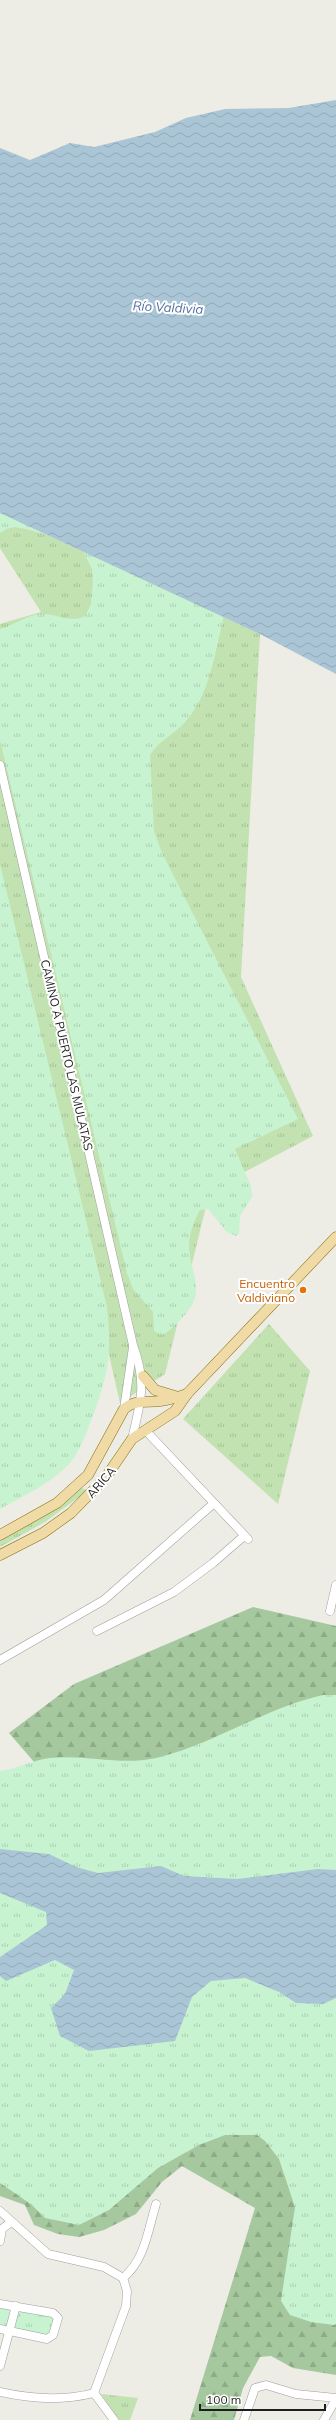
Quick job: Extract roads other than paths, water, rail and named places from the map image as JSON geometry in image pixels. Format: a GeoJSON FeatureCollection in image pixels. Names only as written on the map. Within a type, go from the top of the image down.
{"type":"FeatureCollection","features":[{"type":"Feature","properties":{"kind":"main road","name":"ARICA"},"geometry":{"type":"LineString","coordinates":[[0,1555],[43,1533],[80,1505],[106,1477],[132,1439],[175,1411],[183,1395],[336,1237]]}},
{"type":"Feature","properties":{"kind":"main road"},"geometry":{"type":"LineString","coordinates":[[143,1376],[154,1390],[183,1395]]}},
{"type":"Feature","properties":{"kind":"main road"},"geometry":{"type":"LineString","coordinates":[[124,1409],[134,1402],[161,1401],[183,1395]]}},
{"type":"Feature","properties":{"kind":"main road","name":"ARICA"},"geometry":{"type":"LineString","coordinates":[[0,1535],[57,1503],[88,1475],[124,1409]]}},
{"type":"Feature","properties":{"kind":"street","name":"CAMINO A PUERTO LAS MULATAS"},"geometry":{"type":"LineString","coordinates":[[0,765],[133,1344],[143,1376],[141,1402],[132,1439]]}},
{"type":"Feature","properties":{"kind":"street","name":"CAMINO A PUERTO LAS MULATAS"},"geometry":{"type":"LineString","coordinates":[[124,1409],[133,1344]]}},
{"type":"Feature","properties":{"kind":"street"},"geometry":{"type":"LineString","coordinates":[[97,1631],[174,1592],[246,1538],[146,1431]]}},
{"type":"Feature","properties":{"kind":"street"},"geometry":{"type":"LineString","coordinates":[[0,1660],[104,1600],[213,1504]]}},
{"type":"Feature","properties":{"kind":"street"},"geometry":{"type":"LineString","coordinates":[[330,1611],[336,1585]]}},
{"type":"Feature","properties":{"kind":"street"},"geometry":{"type":"LineString","coordinates":[[123,2278],[133,2269],[140,2257],[156,2204]]}},
{"type":"Feature","properties":{"kind":"street"},"geometry":{"type":"LineString","coordinates":[[0,2211],[48,2254],[104,2267],[123,2278],[127,2291],[126,2306],[94,2393]]}},
{"type":"Feature","properties":{"kind":"street"},"geometry":{"type":"LineString","coordinates":[[0,2241],[2,2229],[11,2222]]}},
{"type":"Feature","properties":{"kind":"street"},"geometry":{"type":"LineString","coordinates":[[0,2304],[53,2313],[58,2318],[53,2335],[47,2339],[0,2329]]}},
{"type":"Feature","properties":{"kind":"street"},"geometry":{"type":"LineString","coordinates":[[0,2366],[16,2306]]}},
{"type":"Feature","properties":{"kind":"street"},"geometry":{"type":"LineString","coordinates":[[244,2420],[255,2388],[266,2385],[296,2394],[336,2398],[324,2420]]}},
{"type":"Feature","properties":{"kind":"street"},"geometry":{"type":"LineString","coordinates":[[0,2392],[29,2398],[70,2398],[94,2393]]}},
{"type":"Feature","properties":{"kind":"street"},"geometry":{"type":"LineString","coordinates":[[94,2393],[114,2420]]}},
{"type":"Feature","properties":{"kind":"water","name":"Río Valdivia"},"geometry":{"type":"Polygon","coordinates":[[[336,100],[336,674],[260,634],[0,513],[0,148],[30,160],[70,143],[94,147],[155,132],[186,118],[225,109],[289,108],[336,100]]]}},
{"type":"Feature","properties":{"kind":"water"},"geometry":{"type":"Polygon","coordinates":[[[0,1849],[49,1854],[76,1867],[98,1873],[161,1866],[184,1876],[237,1879],[318,1869],[336,1870],[336,1998],[323,2004],[296,2003],[279,1992],[245,1978],[211,1981],[192,1997],[175,2041],[89,2051],[60,2036],[51,2008],[65,1994],[74,1970],[55,1960],[6,1981],[0,1976],[0,1957],[47,1925],[46,1912],[0,1893],[0,1849]]]}},
{"type":"Feature","properties":{"kind":"place","name":"Encuentro Valdiviano"},"geometry":{"type":"Point","coordinates":[303,1290]}}]}
